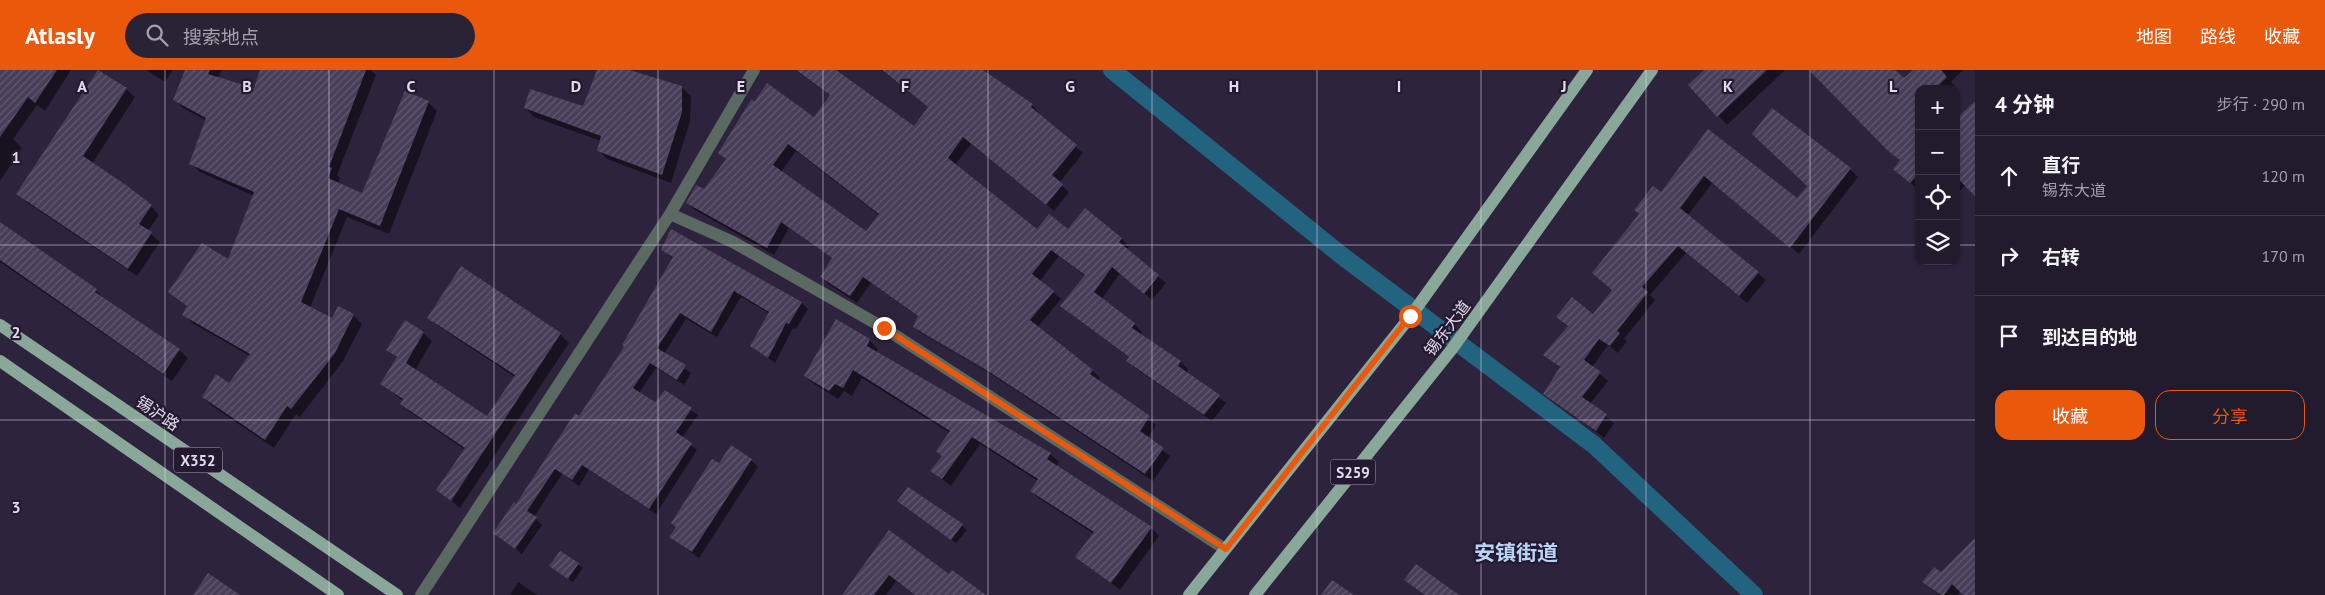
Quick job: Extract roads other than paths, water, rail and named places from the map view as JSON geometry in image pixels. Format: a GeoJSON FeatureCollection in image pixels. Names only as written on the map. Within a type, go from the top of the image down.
{"type":"FeatureCollection","features":[{"type":"Feature","properties":{"kind":"main road"},"geometry":{"type":"LineString","coordinates":[[1189,595],[1410,316],[1587,70]]}},
{"type":"Feature","properties":{"kind":"main road","name":"锡东大道"},"geometry":{"type":"LineString","coordinates":[[1255,595],[1452,349],[1652,70]]}},
{"type":"Feature","properties":{"kind":"main road","name":"锡沪路"},"geometry":{"type":"LineString","coordinates":[[0,326],[396,595]]}},
{"type":"Feature","properties":{"kind":"main road","name":"X352"},"geometry":{"type":"LineString","coordinates":[[0,361],[338,595]]}},
{"type":"Feature","properties":{"kind":"street"},"geometry":{"type":"LineString","coordinates":[[421,595],[670,214],[754,70]]}},
{"type":"Feature","properties":{"kind":"street"},"geometry":{"type":"LineString","coordinates":[[670,214],[733,242],[884,328],[1226,549]]}},
{"type":"Feature","properties":{"kind":"waterway"},"geometry":{"type":"LineString","coordinates":[[1112,70],[1341,255],[1594,445],[1754,595]]}},
{"type":"Feature","properties":{"kind":"district","name":"安镇街道"},"geometry":{"type":"Point","coordinates":[1516,552]}}]}
